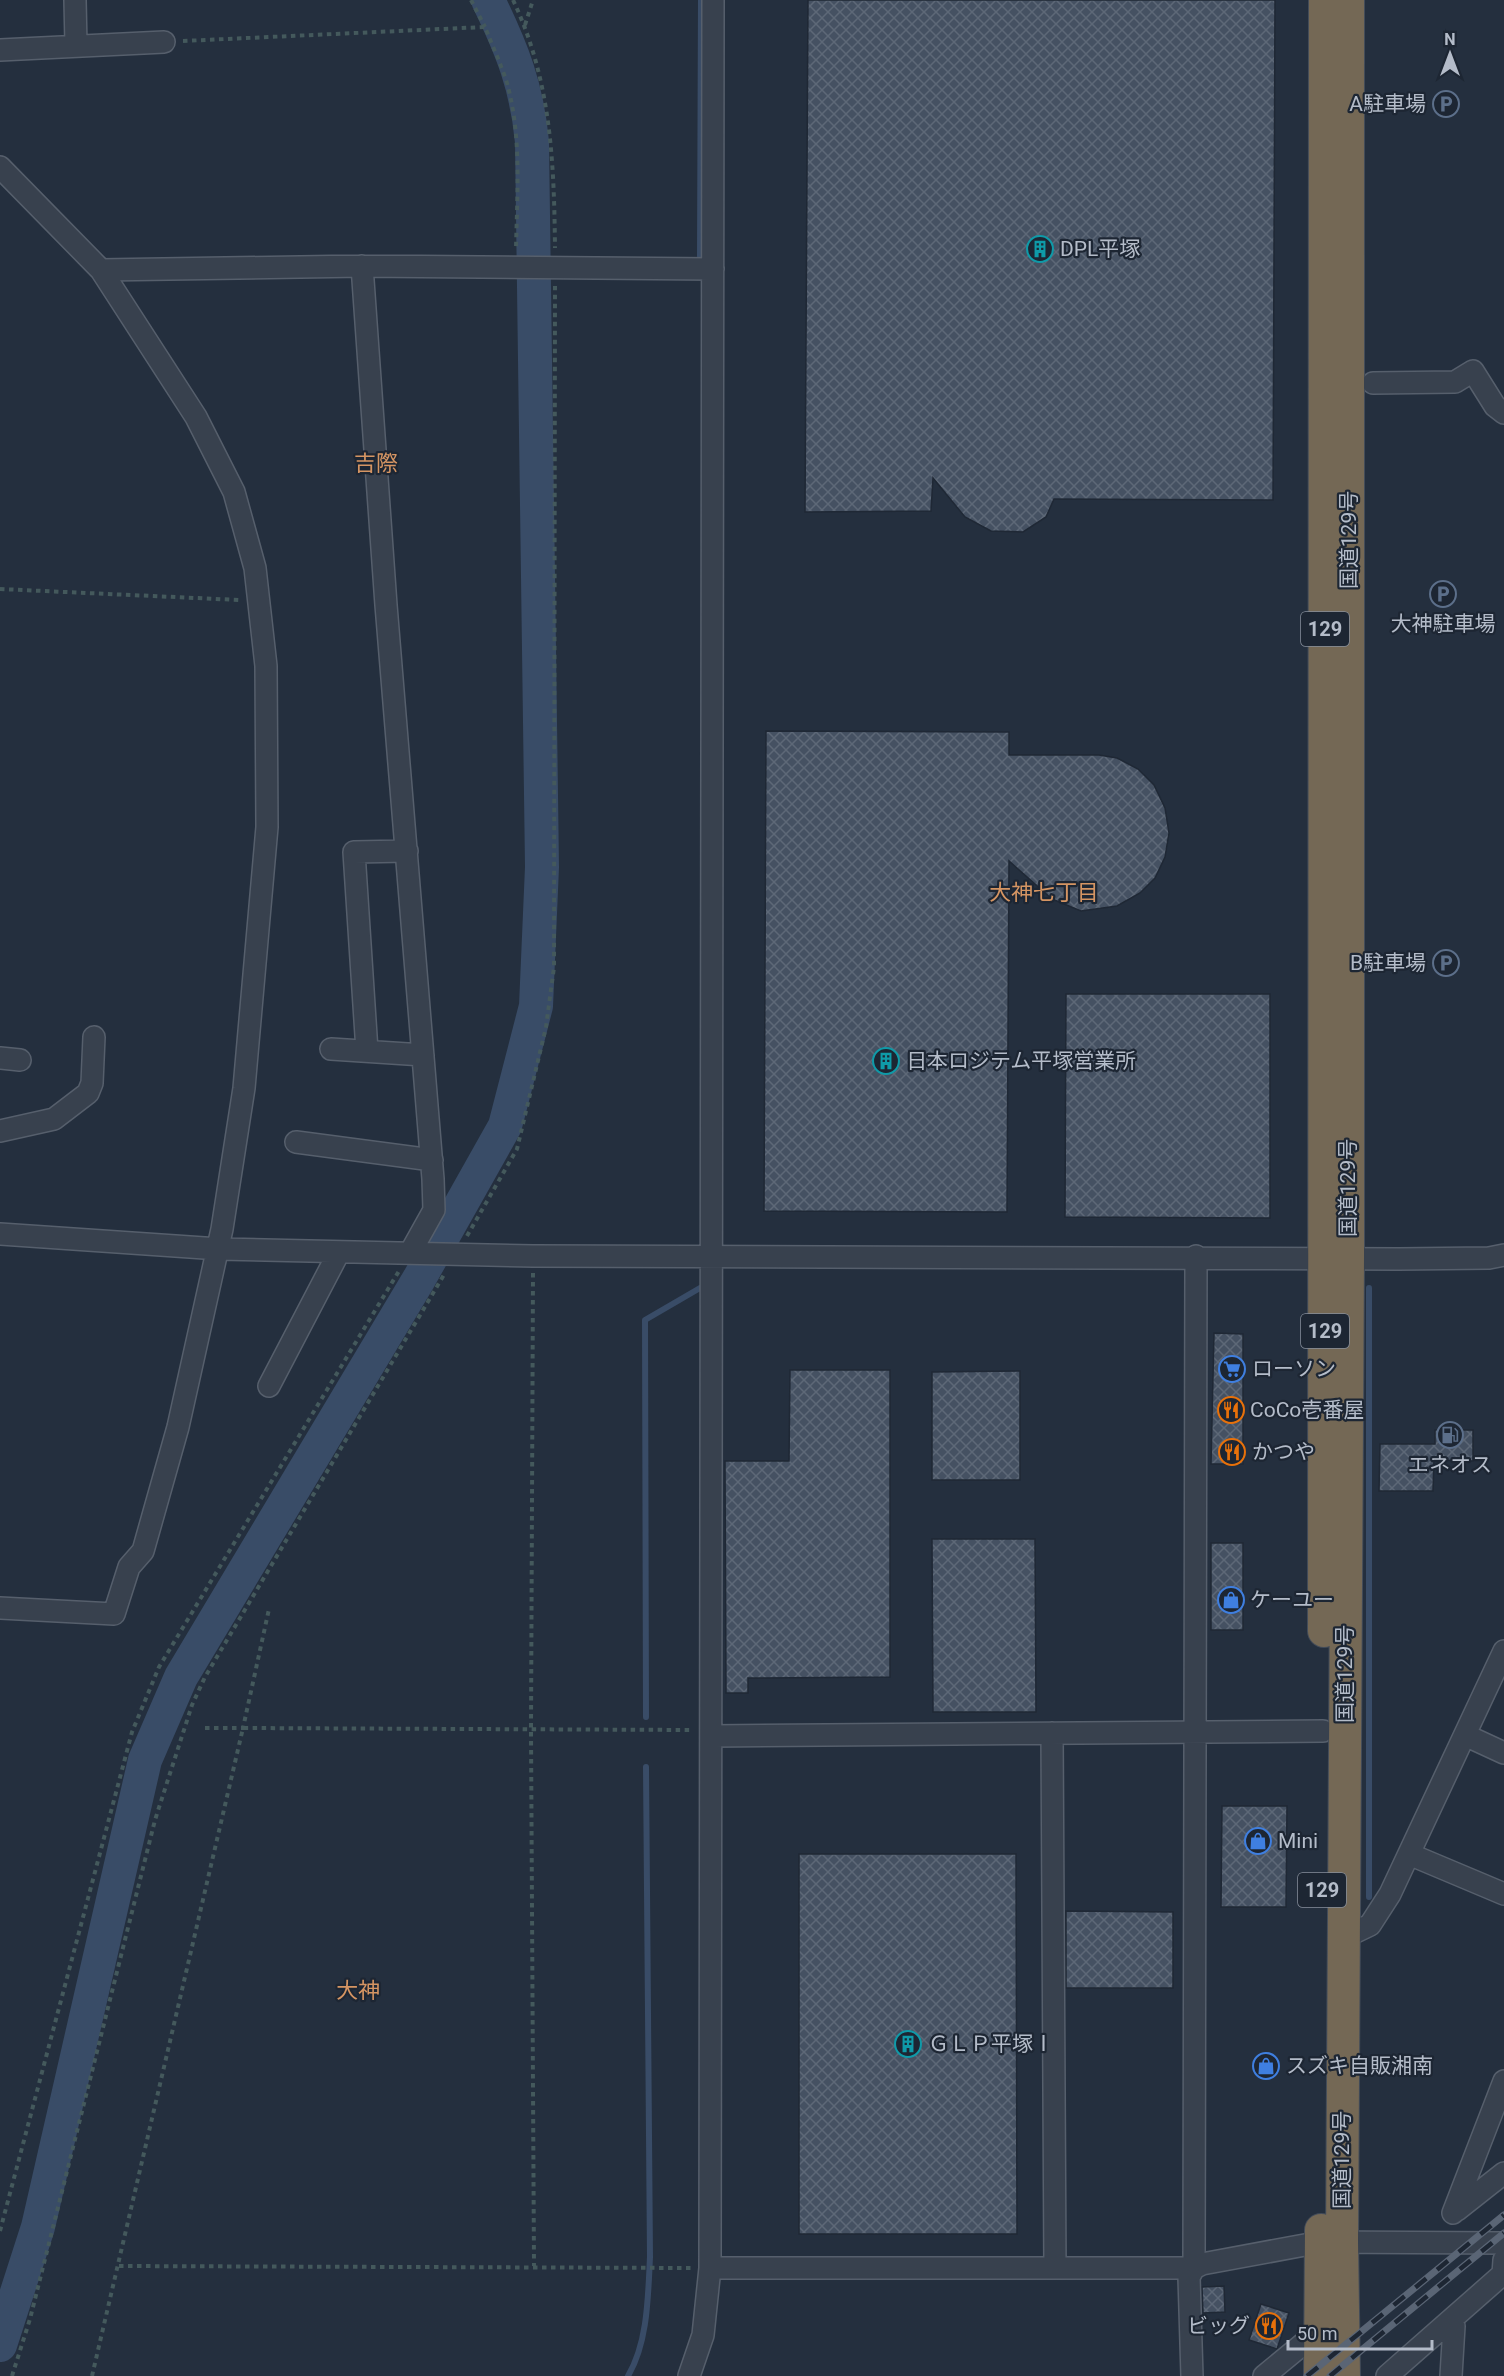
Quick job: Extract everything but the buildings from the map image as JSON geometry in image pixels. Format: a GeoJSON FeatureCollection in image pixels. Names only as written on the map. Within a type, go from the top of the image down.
{"type":"FeatureCollection","features":[{"type":"Feature","properties":{"kind":"highway","name":"国道129号"},"geometry":{"type":"LineString","coordinates":[[1320,2376],[1320,2330],[1331,2242],[1343,1938],[1326,0]]}},
{"type":"Feature","properties":{"kind":"highway","name":"国道129号"},"geometry":{"type":"LineString","coordinates":[[1344,2376],[1331,2242],[1323,1731],[1337,1258],[1348,0]]}},
{"type":"Feature","properties":{"kind":"street"},"geometry":{"type":"LineString","coordinates":[[75,0],[76,45]]}},
{"type":"Feature","properties":{"kind":"street"},"geometry":{"type":"LineString","coordinates":[[689,2376],[703,2335],[710,2268],[713,1733],[713,0]]}},
{"type":"Feature","properties":{"kind":"street"},"geometry":{"type":"LineString","coordinates":[[0,50],[164,42]]}},
{"type":"Feature","properties":{"kind":"street"},"geometry":{"type":"LineString","coordinates":[[0,167],[101,270],[196,417],[234,492],[255,568],[266,666],[267,827],[244,1088],[219,1249],[178,1427],[143,1551],[129,1567],[114,1614],[0,1608]]}},
{"type":"Feature","properties":{"kind":"street"},"geometry":{"type":"LineString","coordinates":[[101,270],[362,266],[713,269]]}},
{"type":"Feature","properties":{"kind":"street"},"geometry":{"type":"LineString","coordinates":[[362,266],[432,1160],[434,1210],[412,1254]]}},
{"type":"Feature","properties":{"kind":"street"},"geometry":{"type":"LineString","coordinates":[[1373,383],[1455,382],[1473,371],[1496,406],[1504,412]]}},
{"type":"Feature","properties":{"kind":"street"},"geometry":{"type":"LineString","coordinates":[[367,1051],[354,852],[406,851]]}},
{"type":"Feature","properties":{"kind":"street"},"geometry":{"type":"LineString","coordinates":[[0,1131],[54,1119],[88,1093],[92,1083],[94,1037]]}},
{"type":"Feature","properties":{"kind":"street"},"geometry":{"type":"LineString","coordinates":[[331,1049],[423,1054]]}},
{"type":"Feature","properties":{"kind":"street"},"geometry":{"type":"LineString","coordinates":[[296,1142],[432,1160]]}},
{"type":"Feature","properties":{"kind":"street"},"geometry":{"type":"LineString","coordinates":[[0,1234],[219,1249],[453,1255],[1490,1258],[1504,1255]]}},
{"type":"Feature","properties":{"kind":"street"},"geometry":{"type":"LineString","coordinates":[[269,1386],[339,1252]]}},
{"type":"Feature","properties":{"kind":"street"},"geometry":{"type":"LineString","coordinates":[[1192,2376],[1189,2285],[1194,2268],[1196,1256]]}},
{"type":"Feature","properties":{"kind":"street"},"geometry":{"type":"LineString","coordinates":[[1343,1938],[1370,1925],[1390,1894],[1504,1651]]}},
{"type":"Feature","properties":{"kind":"street"},"geometry":{"type":"LineString","coordinates":[[713,1733],[1323,1731]]}},
{"type":"Feature","properties":{"kind":"street"},"geometry":{"type":"LineString","coordinates":[[1052,1733],[1055,2268]]}},
{"type":"Feature","properties":{"kind":"street"},"geometry":{"type":"LineString","coordinates":[[1465,1735],[1504,1753]]}},
{"type":"Feature","properties":{"kind":"street"},"geometry":{"type":"LineString","coordinates":[[1409,1854],[1504,1894]]}},
{"type":"Feature","properties":{"kind":"street"},"geometry":{"type":"LineString","coordinates":[[1453,2213],[1504,2081]]}},
{"type":"Feature","properties":{"kind":"street"},"geometry":{"type":"LineString","coordinates":[[1431,2241],[1453,2213],[1504,2173]]}},
{"type":"Feature","properties":{"kind":"street"},"geometry":{"type":"LineString","coordinates":[[710,2268],[1194,2268],[1331,2242],[1504,2243]]}},
{"type":"Feature","properties":{"kind":"street"},"geometry":{"type":"LineString","coordinates":[[1387,2376],[1503,2274],[1504,2260]]}},
{"type":"Feature","properties":{"kind":"street"},"geometry":{"type":"LineString","coordinates":[[1451,2320],[1454,2326],[1451,2376]]}},
{"type":"Feature","properties":{"kind":"street"},"geometry":{"type":"LineString","coordinates":[[1264,2376],[1320,2330]]}},
{"type":"Feature","properties":{"kind":"path"},"geometry":{"type":"LineString","coordinates":[[471,0],[485,27],[506,82],[513,110],[517,156],[520,267]]}},
{"type":"Feature","properties":{"kind":"path"},"geometry":{"type":"LineString","coordinates":[[12,2376],[30,2319],[155,1820],[192,1705],[205,1677],[517,1149],[546,1027],[554,967],[551,268],[554,175],[549,115],[525,26],[513,0]]}},
{"type":"Feature","properties":{"kind":"path"},"geometry":{"type":"LineString","coordinates":[[525,26],[533,0]]}},
{"type":"Feature","properties":{"kind":"path"},"geometry":{"type":"LineString","coordinates":[[164,42],[485,27]]}},
{"type":"Feature","properties":{"kind":"path"},"geometry":{"type":"LineString","coordinates":[[0,589],[258,601]]}},
{"type":"Feature","properties":{"kind":"path"},"geometry":{"type":"LineString","coordinates":[[0,2230],[132,1732],[159,1667],[412,1254]]}},
{"type":"Feature","properties":{"kind":"path"},"geometry":{"type":"LineString","coordinates":[[533,1256],[531,1730],[534,2266]]}},
{"type":"Feature","properties":{"kind":"path"},"geometry":{"type":"LineString","coordinates":[[92,2376],[269,1609]]}},
{"type":"Feature","properties":{"kind":"path"},"geometry":{"type":"LineString","coordinates":[[205,1728],[713,1733]]}},
{"type":"Feature","properties":{"kind":"path"},"geometry":{"type":"LineString","coordinates":[[119,2266],[710,2268]]}},
{"type":"Feature","properties":{"kind":"waterway"},"geometry":{"type":"LineString","coordinates":[[0,2345],[38,2227],[145,1760],[181,1677],[419,1279],[505,1126],[536,1006],[542,867],[532,142],[530,122],[517,69],[488,0]]}},
{"type":"Feature","properties":{"kind":"waterway"},"geometry":{"type":"LineString","coordinates":[[700,256],[701,0]]}},
{"type":"Feature","properties":{"kind":"waterway"},"geometry":{"type":"LineString","coordinates":[[646,1717],[645,1320],[700,1288]]}},
{"type":"Feature","properties":{"kind":"waterway"},"geometry":{"type":"LineString","coordinates":[[1369,1288],[1369,1897]]}},
{"type":"Feature","properties":{"kind":"waterway"},"geometry":{"type":"LineString","coordinates":[[628,2376],[635,2363],[643,2334],[650,2257],[646,1767]]}},
{"type":"Feature","properties":{"kind":"railway"},"geometry":{"type":"LineString","coordinates":[[1307,2376],[1504,2215]]}},
{"type":"Feature","properties":{"kind":"railway"},"geometry":{"type":"LineString","coordinates":[[1330,2376],[1504,2233]]}},
{"type":"Feature","properties":{"kind":"place","name":"A駐車場"},"geometry":{"type":"Point","coordinates":[1446,104]}},
{"type":"Feature","properties":{"kind":"place","name":"DPL平塚"},"geometry":{"type":"Point","coordinates":[1040,249]}},
{"type":"Feature","properties":{"kind":"place","name":"大神駐車場"},"geometry":{"type":"Point","coordinates":[1443,594]}},
{"type":"Feature","properties":{"kind":"place","name":"B駐車場"},"geometry":{"type":"Point","coordinates":[1446,963]}},
{"type":"Feature","properties":{"kind":"place","name":"日本ロジテム平塚営業所"},"geometry":{"type":"Point","coordinates":[886,1061]}},
{"type":"Feature","properties":{"kind":"place","name":"ローソン"},"geometry":{"type":"Point","coordinates":[1232,1369]}},
{"type":"Feature","properties":{"kind":"place","name":"CoCo壱番屋"},"geometry":{"type":"Point","coordinates":[1231,1410]}},
{"type":"Feature","properties":{"kind":"place","name":"エネオス"},"geometry":{"type":"Point","coordinates":[1450,1435]}},
{"type":"Feature","properties":{"kind":"place","name":"かつや"},"geometry":{"type":"Point","coordinates":[1232,1452]}},
{"type":"Feature","properties":{"kind":"place","name":"ケーユー"},"geometry":{"type":"Point","coordinates":[1231,1600]}},
{"type":"Feature","properties":{"kind":"place","name":"Mini"},"geometry":{"type":"Point","coordinates":[1258,1841]}},
{"type":"Feature","properties":{"kind":"place","name":"ＧＬＰ平塚Ⅰ"},"geometry":{"type":"Point","coordinates":[908,2044]}},
{"type":"Feature","properties":{"kind":"place","name":"スズキ自販湘南"},"geometry":{"type":"Point","coordinates":[1266,2066]}},
{"type":"Feature","properties":{"kind":"place","name":"ビッグ"},"geometry":{"type":"Point","coordinates":[1269,2326]}},
{"type":"Feature","properties":{"kind":"district","name":"吉際"},"geometry":{"type":"Point","coordinates":[376,463]}},
{"type":"Feature","properties":{"kind":"district","name":"大神七丁目"},"geometry":{"type":"Point","coordinates":[1044,892]}},
{"type":"Feature","properties":{"kind":"district","name":"大神"},"geometry":{"type":"Point","coordinates":[358,1990]}}]}
